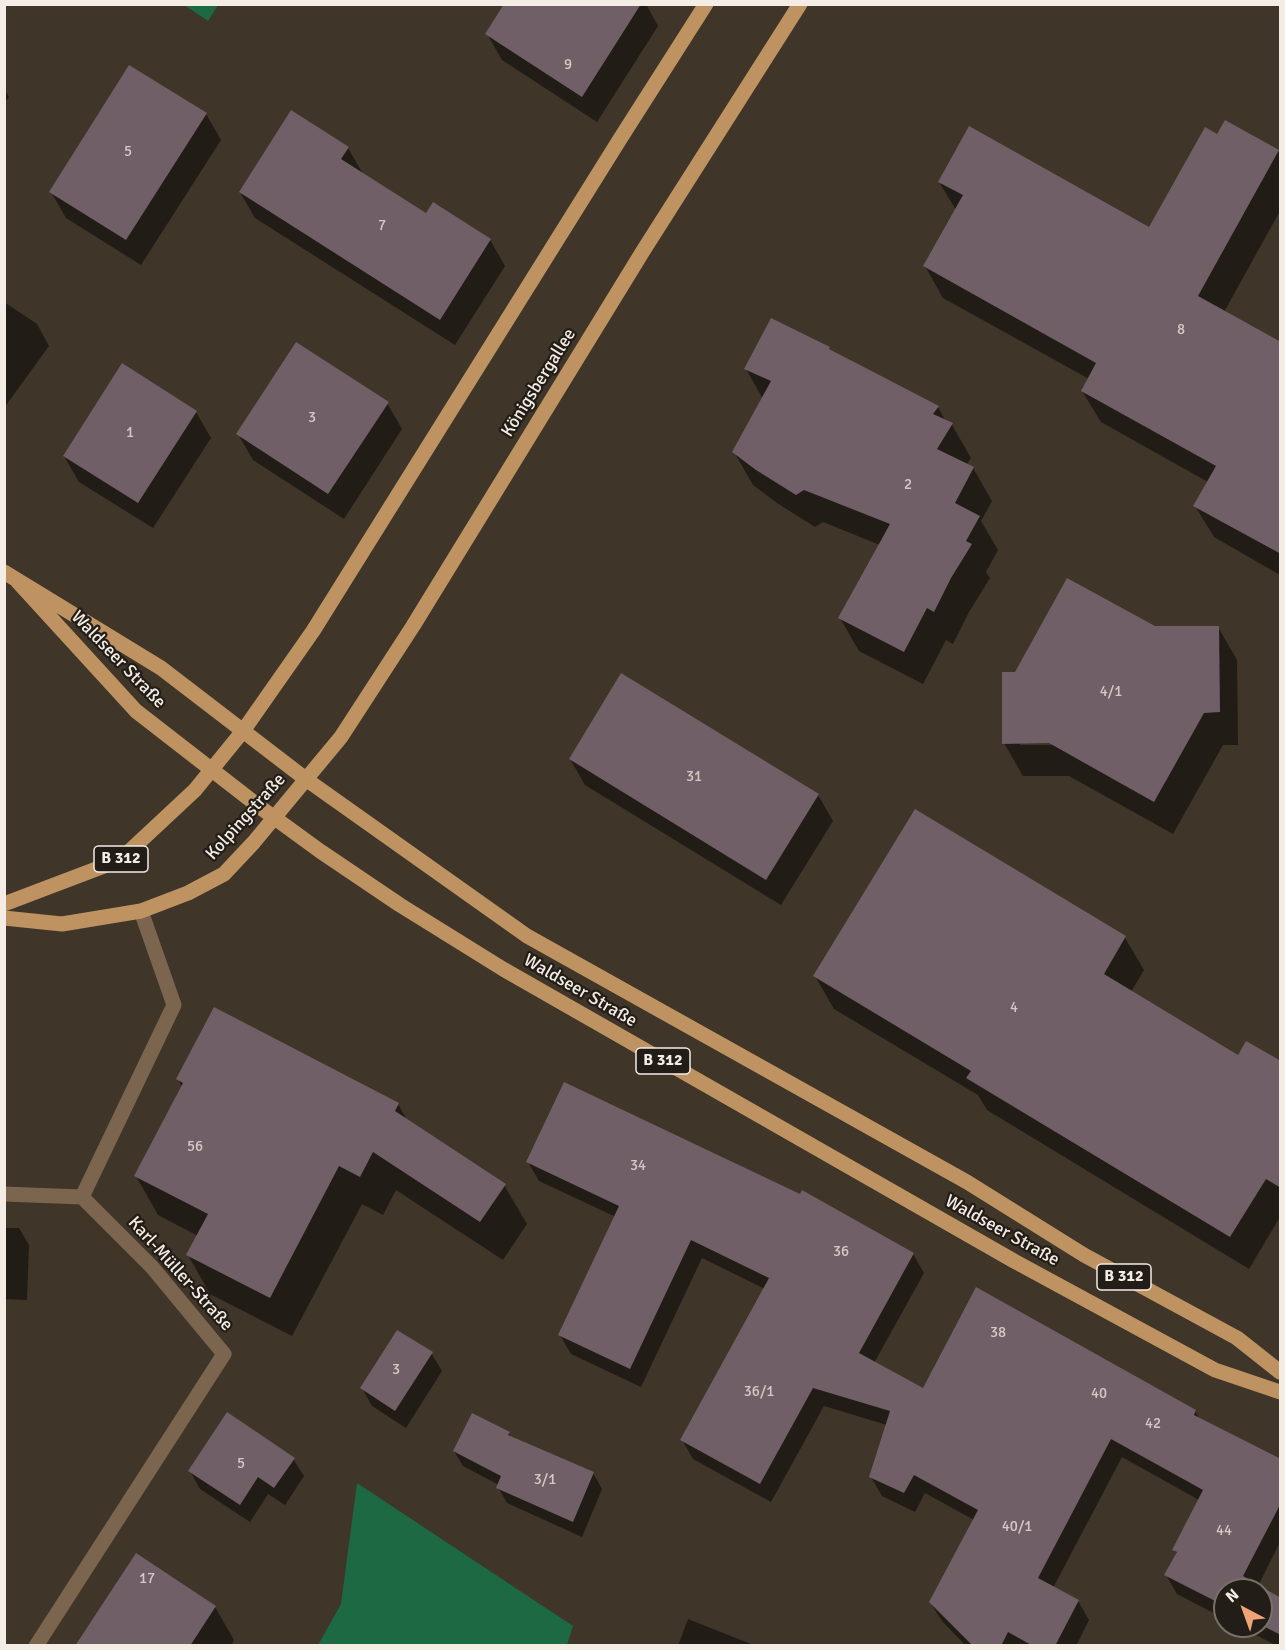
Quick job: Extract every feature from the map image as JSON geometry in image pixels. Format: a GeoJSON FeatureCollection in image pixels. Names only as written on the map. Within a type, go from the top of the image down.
{"type":"FeatureCollection","features":[{"type":"Feature","properties":{"kind":"main road"},"geometry":{"type":"LineString","coordinates":[[243,731],[313,631],[706,4]]}},
{"type":"Feature","properties":{"kind":"main road","name":"Königsbergallee"},"geometry":{"type":"LineString","coordinates":[[307,780],[341,737],[413,626],[643,251],[800,4]]}},
{"type":"Feature","properties":{"kind":"main road","name":"Waldseer Straße"},"geometry":{"type":"LineString","coordinates":[[4,572],[161,668],[307,780],[527,936],[967,1182],[1084,1255],[1237,1338],[1281,1372]]}},
{"type":"Feature","properties":{"kind":"main road","name":"Waldseer Straße"},"geometry":{"type":"LineString","coordinates":[[18,582],[136,711],[211,771],[320,851],[400,905],[503,969],[1024,1267],[1215,1370],[1281,1392]]}},
{"type":"Feature","properties":{"kind":"main road","name":"B 312"},"geometry":{"type":"LineString","coordinates":[[4,904],[120,860],[195,790],[243,731]]}},
{"type":"Feature","properties":{"kind":"main road","name":"Kolpingstraße"},"geometry":{"type":"LineString","coordinates":[[4,918],[62,924],[141,911],[188,893],[224,874],[307,780]]}},
{"type":"Feature","properties":{"kind":"street"},"geometry":{"type":"LineString","coordinates":[[4,1194],[82,1197],[174,1005],[141,911]]}},
{"type":"Feature","properties":{"kind":"street","name":"Karl-Müller-Straße"},"geometry":{"type":"LineString","coordinates":[[36,1646],[224,1354],[152,1267],[82,1197]]}},
{"type":"Feature","properties":{"kind":"green space"},"geometry":{"type":"Polygon","coordinates":[[[184,5],[218,5],[208,21],[184,5]]]}},
{"type":"Feature","properties":{"kind":"green space"},"geometry":{"type":"Polygon","coordinates":[[[357,1483],[573,1626],[567,1645],[318,1645],[341,1604],[357,1483]]]}},
{"type":"Feature","properties":{"kind":"building"},"geometry":{"type":"Polygon","coordinates":[[[504,4],[641,4],[582,97],[485,34],[504,4]]]}},
{"type":"Feature","properties":{"kind":"building"},"geometry":{"type":"Polygon","coordinates":[[[129,65],[207,113],[126,240],[49,192],[129,65]]]}},
{"type":"Feature","properties":{"kind":"building"},"geometry":{"type":"Polygon","coordinates":[[[291,110],[349,147],[341,159],[426,213],[433,202],[491,239],[440,320],[239,192],[291,110]]]}},
{"type":"Feature","properties":{"kind":"building"},"geometry":{"type":"Polygon","coordinates":[[[1225,120],[1279,150],[1198,296],[1281,342],[1281,554],[1193,506],[1216,466],[1081,391],[1096,363],[923,266],[963,195],[938,182],[969,126],[1149,227],[1205,127],[1217,134],[1225,120]]]}},
{"type":"Feature","properties":{"kind":"building"},"geometry":{"type":"Polygon","coordinates":[[[771,318],[939,406],[933,414],[953,423],[937,449],[974,467],[955,503],[980,516],[966,541],[972,544],[934,612],[927,608],[904,652],[838,618],[890,524],[804,490],[796,495],[732,452],[771,381],[744,369],[771,318]]]}},
{"type":"Feature","properties":{"kind":"building"},"geometry":{"type":"Polygon","coordinates":[[[296,342],[389,402],[328,494],[236,434],[296,342]]]}},
{"type":"Feature","properties":{"kind":"building"},"geometry":{"type":"Polygon","coordinates":[[[122,363],[197,411],[138,503],[63,456],[122,363]]]}},
{"type":"Feature","properties":{"kind":"building"},"geometry":{"type":"Polygon","coordinates":[[[1067,578],[1155,626],[1219,626],[1220,712],[1204,713],[1154,802],[1049,743],[1002,744],[1002,672],[1015,672],[1067,578]]]}},
{"type":"Feature","properties":{"kind":"building"},"geometry":{"type":"Polygon","coordinates":[[[621,673],[819,794],[766,880],[569,759],[621,673]]]}},
{"type":"Feature","properties":{"kind":"building"},"geometry":{"type":"Polygon","coordinates":[[[915,809],[1126,936],[1104,974],[1238,1055],[1246,1041],[1281,1061],[1281,1188],[1266,1179],[1230,1237],[966,1078],[971,1071],[813,976],[915,809]]]}},
{"type":"Feature","properties":{"kind":"building"},"geometry":{"type":"Polygon","coordinates":[[[214,1007],[399,1103],[395,1111],[506,1184],[480,1222],[373,1152],[360,1177],[339,1166],[270,1298],[186,1255],[208,1214],[134,1176],[183,1083],[176,1079],[214,1007]]]}},
{"type":"Feature","properties":{"kind":"building"},"geometry":{"type":"Polygon","coordinates":[[[564,1082],[800,1194],[802,1190],[914,1253],[859,1353],[923,1388],[976,1287],[1196,1410],[1194,1415],[1281,1459],[1281,1503],[1243,1576],[1246,1578],[1213,1578],[1213,1600],[1164,1575],[1177,1552],[1172,1550],[1203,1490],[1111,1439],[1038,1578],[1079,1600],[1055,1646],[1033,1646],[1008,1632],[1001,1646],[973,1646],[929,1602],[978,1510],[914,1475],[904,1493],[869,1477],[890,1411],[813,1388],[760,1484],[680,1440],[769,1278],[691,1240],[630,1369],[558,1335],[619,1206],[526,1162],[564,1082]]]}},
{"type":"Feature","properties":{"kind":"building"},"geometry":{"type":"Polygon","coordinates":[[[397,1330],[433,1352],[395,1411],[360,1388],[397,1330]]]}},
{"type":"Feature","properties":{"kind":"building"},"geometry":{"type":"Polygon","coordinates":[[[227,1412],[295,1458],[274,1488],[258,1477],[240,1505],[188,1471],[227,1412]]]}},
{"type":"Feature","properties":{"kind":"building"},"geometry":{"type":"Polygon","coordinates":[[[472,1413],[510,1432],[508,1435],[594,1472],[573,1522],[496,1488],[501,1476],[453,1451],[472,1413]]]}},
{"type":"Feature","properties":{"kind":"building"},"geometry":{"type":"Polygon","coordinates":[[[136,1553],[216,1606],[190,1646],[75,1646],[136,1553]]]}},
{"type":"Feature","properties":{"kind":"building"},"geometry":{"type":"Polygon","coordinates":[[[1273,1593],[1281,1598],[1281,1635],[1273,1631],[1273,1593]]]}}]}
